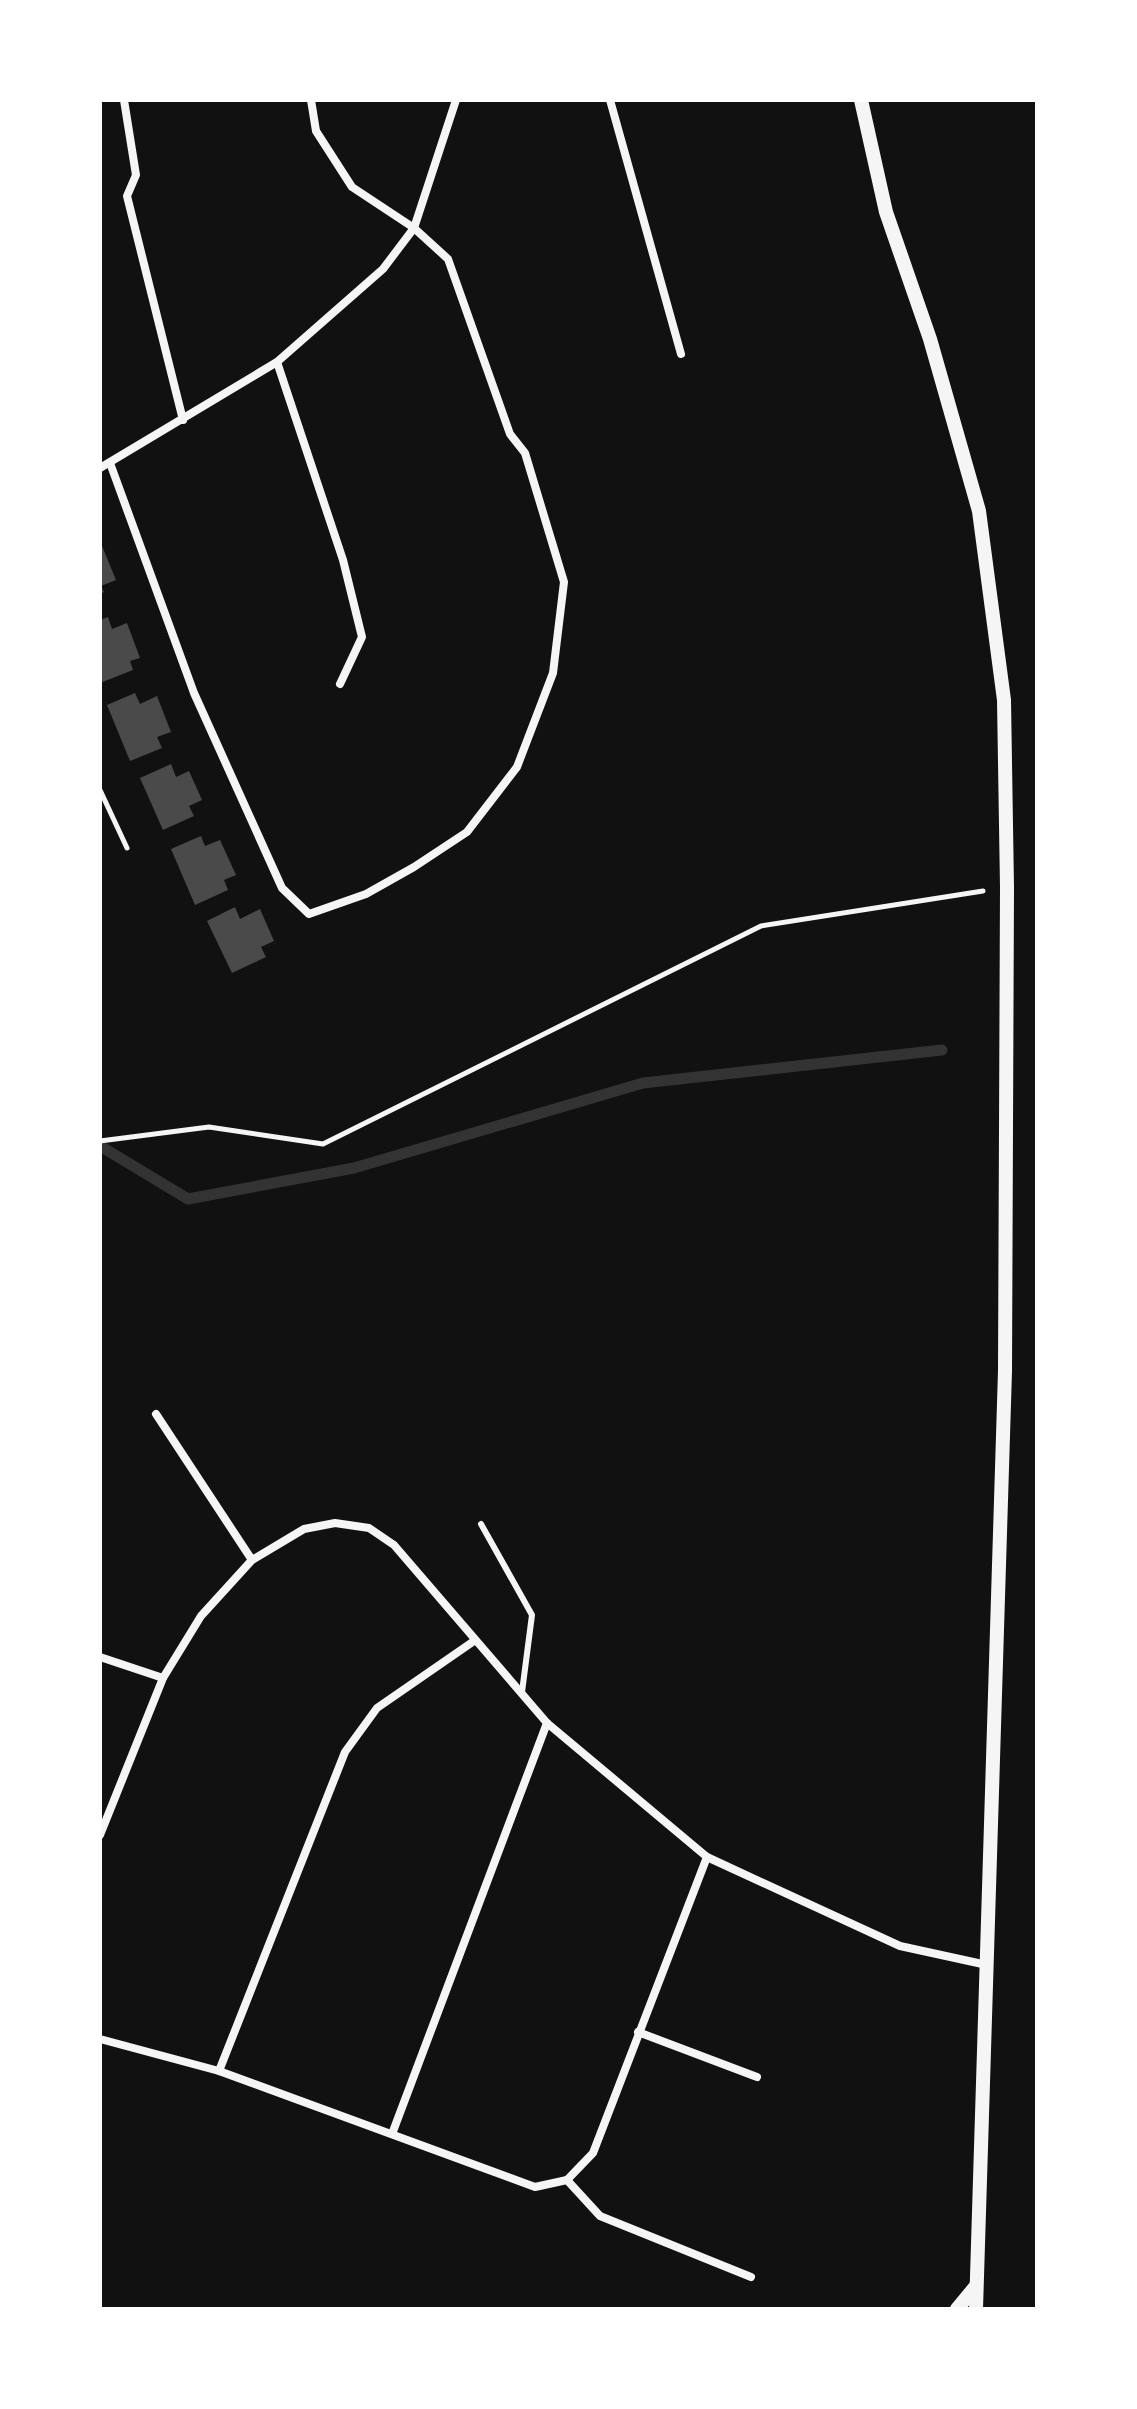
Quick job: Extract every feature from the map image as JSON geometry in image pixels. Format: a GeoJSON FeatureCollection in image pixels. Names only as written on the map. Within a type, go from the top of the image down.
{"type":"FeatureCollection","features":[{"type":"Feature","properties":{"kind":"street"},"geometry":{"type":"LineString","coordinates":[[124,100],[136,175],[127,196],[183,420]]}},
{"type":"Feature","properties":{"kind":"street"},"geometry":{"type":"LineString","coordinates":[[110,463],[194,693],[282,888],[309,914],[366,894],[467,832],[517,767],[553,673],[564,582],[525,453],[510,434],[448,259],[414,228],[352,187],[316,131],[311,100]]}},
{"type":"Feature","properties":{"kind":"street"},"geometry":{"type":"LineString","coordinates":[[100,468],[277,362],[383,269],[414,228],[456,100]]}},
{"type":"Feature","properties":{"kind":"street"},"geometry":{"type":"LineString","coordinates":[[610,100],[681,354]]}},
{"type":"Feature","properties":{"kind":"street"},"geometry":{"type":"LineString","coordinates":[[861,100],[886,212],[930,339],[979,511],[1004,700],[1007,887],[1005,1371],[976,2309]]}},
{"type":"Feature","properties":{"kind":"street"},"geometry":{"type":"LineString","coordinates":[[277,362],[343,560],[362,637],[340,684]]}},
{"type":"Feature","properties":{"kind":"street"},"geometry":{"type":"LineString","coordinates":[[156,1414],[252,1560]]}},
{"type":"Feature","properties":{"kind":"street"},"geometry":{"type":"LineString","coordinates":[[100,1835],[163,1678],[201,1616],[252,1560],[304,1529],[335,1523],[369,1528],[394,1545],[547,1723],[707,1857],[900,1946],[987,1965]]}},
{"type":"Feature","properties":{"kind":"street"},"geometry":{"type":"LineString","coordinates":[[219,2071],[345,1752],[377,1708],[474,1641]]}},
{"type":"Feature","properties":{"kind":"street"},"geometry":{"type":"LineString","coordinates":[[100,1657],[163,1678]]}},
{"type":"Feature","properties":{"kind":"street"},"geometry":{"type":"LineString","coordinates":[[392,2134],[547,1723]]}},
{"type":"Feature","properties":{"kind":"street"},"geometry":{"type":"LineString","coordinates":[[100,2039],[219,2071],[535,2187],[567,2180],[593,2153],[707,1857]]}},
{"type":"Feature","properties":{"kind":"street"},"geometry":{"type":"LineString","coordinates":[[638,2032],[757,2077]]}},
{"type":"Feature","properties":{"kind":"street"},"geometry":{"type":"LineString","coordinates":[[567,2180],[600,2216],[751,2277]]}},
{"type":"Feature","properties":{"kind":"street"},"geometry":{"type":"LineString","coordinates":[[957,2309],[976,2286]]}},
{"type":"Feature","properties":{"kind":"lane"},"geometry":{"type":"LineString","coordinates":[[481,1524],[532,1615],[522,1692]]}},
{"type":"Feature","properties":{"kind":"path"},"geometry":{"type":"LineString","coordinates":[[100,790],[127,848]]}},
{"type":"Feature","properties":{"kind":"path"},"geometry":{"type":"LineString","coordinates":[[100,1141],[209,1127],[323,1144],[761,926],[1007,887]]}},
{"type":"Feature","properties":{"kind":"building"},"geometry":{"type":"Polygon","coordinates":[[[100,541],[116,580],[101,586],[104,592],[100,594],[100,541]]]}},
{"type":"Feature","properties":{"kind":"building"},"geometry":{"type":"Polygon","coordinates":[[[108,617],[112,629],[127,623],[140,658],[130,661],[133,670],[100,683],[100,620],[108,617]]]}},
{"type":"Feature","properties":{"kind":"building"},"geometry":{"type":"Polygon","coordinates":[[[135,693],[140,704],[157,696],[171,732],[157,737],[162,748],[130,761],[107,705],[135,693]]]}},
{"type":"Feature","properties":{"kind":"building"},"geometry":{"type":"Polygon","coordinates":[[[171,764],[176,777],[189,771],[202,800],[189,806],[194,816],[163,830],[140,778],[171,764]]]}},
{"type":"Feature","properties":{"kind":"building"},"geometry":{"type":"Polygon","coordinates":[[[201,836],[205,846],[220,840],[236,875],[224,880],[228,890],[195,905],[171,849],[201,836]]]}},
{"type":"Feature","properties":{"kind":"building"},"geometry":{"type":"Polygon","coordinates":[[[235,907],[240,919],[260,909],[274,941],[261,947],[266,957],[232,973],[207,921],[235,907]]]}},
{"type":"Feature","properties":{"kind":"waterway"},"geometry":{"type":"LineString","coordinates":[[100,1146],[188,1199],[354,1168],[643,1083],[942,1050]]}}]}
